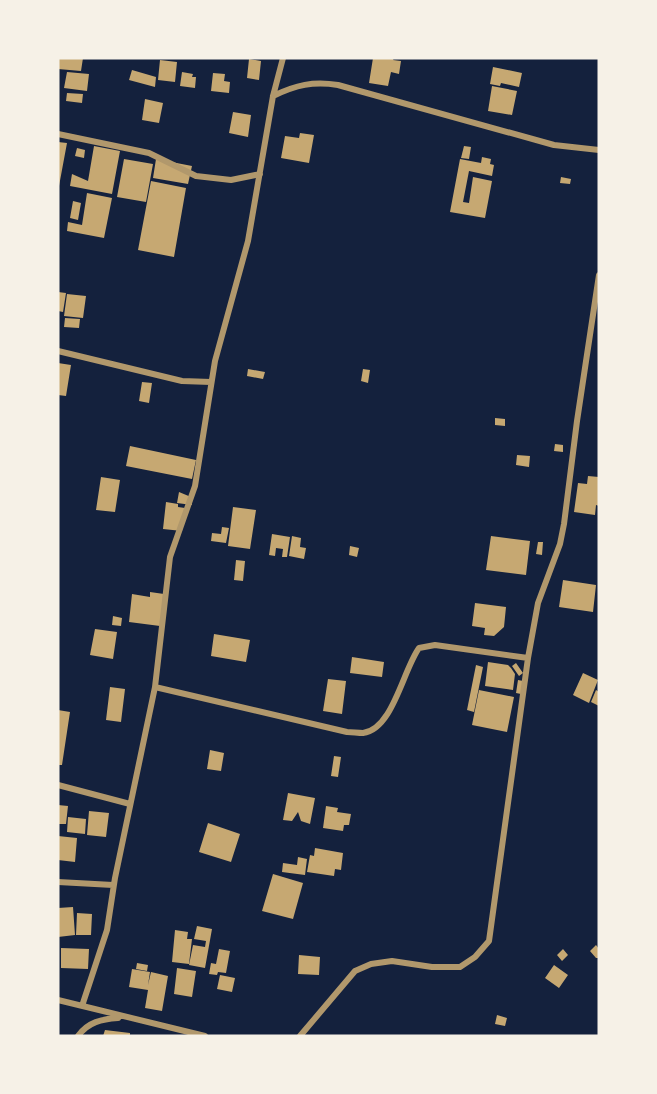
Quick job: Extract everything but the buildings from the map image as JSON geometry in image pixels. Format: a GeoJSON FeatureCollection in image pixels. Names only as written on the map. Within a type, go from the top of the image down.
{"type":"FeatureCollection","features":[{"type":"Feature","properties":{"kind":"street"},"geometry":{"type":"LineString","coordinates":[[82,1006],[107,930],[113,885],[155,687],[170,557],[195,486],[211,382],[248,241],[273,96],[284,58]]}},
{"type":"Feature","properties":{"kind":"street"},"geometry":{"type":"LineString","coordinates":[[273,96],[304,83],[321,82],[554,145],[599,150]]}},
{"type":"Feature","properties":{"kind":"street"},"geometry":{"type":"LineString","coordinates":[[58,134],[149,153],[196,176],[231,180],[260,174]]}},
{"type":"Feature","properties":{"kind":"street"},"geometry":{"type":"LineString","coordinates":[[300,1036],[355,971],[371,964],[392,961],[432,967],[460,967],[475,957],[489,941],[528,658],[538,603],[560,544],[564,524],[576,421],[599,290],[599,275]]}},
{"type":"Feature","properties":{"kind":"street"},"geometry":{"type":"LineString","coordinates":[[58,351],[183,381],[211,382]]}},
{"type":"Feature","properties":{"kind":"street"},"geometry":{"type":"LineString","coordinates":[[155,687],[347,732],[365,733],[379,726],[387,717],[411,659],[419,648],[435,645],[528,658]]}},
{"type":"Feature","properties":{"kind":"street"},"geometry":{"type":"LineString","coordinates":[[58,785],[130,804]]}},
{"type":"Feature","properties":{"kind":"street"},"geometry":{"type":"LineString","coordinates":[[58,882],[113,885]]}},
{"type":"Feature","properties":{"kind":"street"},"geometry":{"type":"LineString","coordinates":[[58,1000],[205,1036]]}},
{"type":"Feature","properties":{"kind":"street"},"geometry":{"type":"LineString","coordinates":[[78,1036],[94,1023],[124,1018]]}}]}
